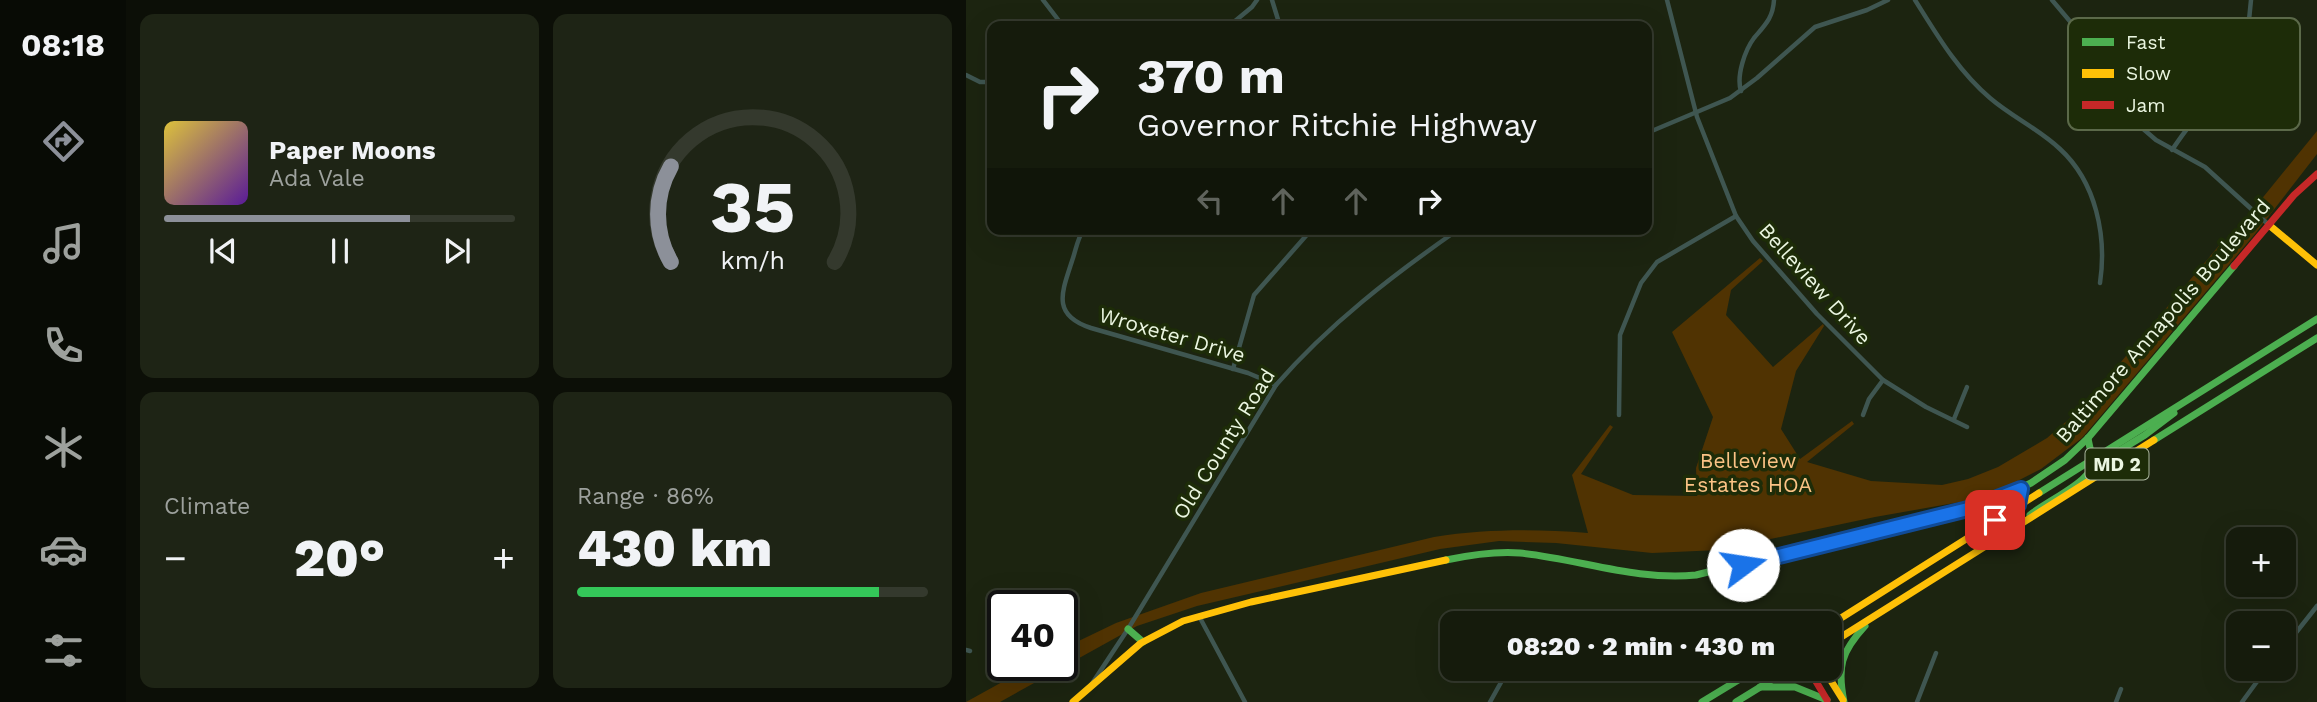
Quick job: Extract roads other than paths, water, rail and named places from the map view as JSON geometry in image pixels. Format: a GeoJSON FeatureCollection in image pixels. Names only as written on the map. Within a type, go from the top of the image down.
{"type":"FeatureCollection","features":[{"type":"Feature","properties":{"kind":"main road","name":"Baltimore Annapolis Boulevard"},"geometry":{"type":"LineString","coordinates":[[1073,702],[1143,642],[1166,628],[1199,616],[1311,589],[1489,553],[1536,555],[1637,574],[1675,577],[1696,575],[1972,508],[2021,489],[2060,466],[2088,438],[2294,195],[2317,174]]}},
{"type":"Feature","properties":{"kind":"main road"},"geometry":{"type":"LineString","coordinates":[[2270,225],[2317,265]]}},
{"type":"Feature","properties":{"kind":"main road","name":"MD 2"},"geometry":{"type":"LineString","coordinates":[[1842,617],[2317,320]]}},
{"type":"Feature","properties":{"kind":"main road","name":"MD 2"},"geometry":{"type":"LineString","coordinates":[[1842,636],[2317,338]]}},
{"type":"Feature","properties":{"kind":"main road"},"geometry":{"type":"LineString","coordinates":[[2109,469],[2109,457],[2145,435],[2207,387]]}},
{"type":"Feature","properties":{"kind":"main road"},"geometry":{"type":"LineString","coordinates":[[2019,526],[2038,507],[2088,475],[2092,459],[2088,438]]}},
{"type":"Feature","properties":{"kind":"main road"},"geometry":{"type":"LineString","coordinates":[[2018,505],[2021,489]]}},
{"type":"Feature","properties":{"kind":"main road"},"geometry":{"type":"LineString","coordinates":[[1844,702],[1839,674],[1843,655],[1853,638],[1873,617]]}},
{"type":"Feature","properties":{"kind":"main road"},"geometry":{"type":"LineString","coordinates":[[1128,629],[1143,642]]}},
{"type":"Feature","properties":{"kind":"main road"},"geometry":{"type":"LineString","coordinates":[[1702,702],[1737,681]]}},
{"type":"Feature","properties":{"kind":"main road"},"geometry":{"type":"LineString","coordinates":[[1736,702],[1770,681]]}},
{"type":"Feature","properties":{"kind":"main road"},"geometry":{"type":"LineString","coordinates":[[1816,681],[1828,701]]}},
{"type":"Feature","properties":{"kind":"main road"},"geometry":{"type":"LineString","coordinates":[[1831,681],[1844,702]]}},
{"type":"Feature","properties":{"kind":"main road"},"geometry":{"type":"LineString","coordinates":[[1760,687],[1788,684],[1812,691],[1828,701]]}},
{"type":"Feature","properties":{"kind":"street"},"geometry":{"type":"LineString","coordinates":[[1043,0],[1059,21]]}},
{"type":"Feature","properties":{"kind":"street"},"geometry":{"type":"LineString","coordinates":[[1235,21],[1257,0]]}},
{"type":"Feature","properties":{"kind":"street"},"geometry":{"type":"LineString","coordinates":[[1272,0],[1278,21]]}},
{"type":"Feature","properties":{"kind":"street","name":"Belleview Drive"},"geometry":{"type":"LineString","coordinates":[[1668,0],[1697,113],[1736,216],[1753,241],[1883,380],[1926,407],[1968,427]]}},
{"type":"Feature","properties":{"kind":"street"},"geometry":{"type":"LineString","coordinates":[[1741,90],[1738,80],[1743,64],[1753,39],[1770,20],[1774,0]]}},
{"type":"Feature","properties":{"kind":"street"},"geometry":{"type":"LineString","coordinates":[[1652,131],[1697,113],[1741,90],[1815,27],[1888,0]]}},
{"type":"Feature","properties":{"kind":"street"},"geometry":{"type":"LineString","coordinates":[[1915,0],[1959,67],[1989,98],[2061,150],[2085,182],[2095,206],[2101,233],[2100,283]]}},
{"type":"Feature","properties":{"kind":"street"},"geometry":{"type":"LineString","coordinates":[[2052,0],[2068,19]]}},
{"type":"Feature","properties":{"kind":"street"},"geometry":{"type":"LineString","coordinates":[[2249,18],[2251,0]]}},
{"type":"Feature","properties":{"kind":"street"},"geometry":{"type":"LineString","coordinates":[[966,75],[980,82],[987,82]]}},
{"type":"Feature","properties":{"kind":"street"},"geometry":{"type":"LineString","coordinates":[[2144,130],[2172,150],[2205,167],[2270,225]]}},
{"type":"Feature","properties":{"kind":"street"},"geometry":{"type":"LineString","coordinates":[[2172,150],[2187,130]]}},
{"type":"Feature","properties":{"kind":"street"},"geometry":{"type":"LineString","coordinates":[[1619,415],[1620,335],[1641,282],[1657,262],[1736,216]]}},
{"type":"Feature","properties":{"kind":"street","name":"Wroxeter Drive"},"geometry":{"type":"LineString","coordinates":[[1080,235],[1063,286],[1064,309],[1074,321],[1233,369],[1276,385]]}},
{"type":"Feature","properties":{"kind":"street"},"geometry":{"type":"LineString","coordinates":[[1233,369],[1254,295],[1307,235]]}},
{"type":"Feature","properties":{"kind":"street","name":"Old County Road"},"geometry":{"type":"LineString","coordinates":[[1090,687],[1276,385],[1366,298],[1450,235]]}},
{"type":"Feature","properties":{"kind":"street"},"geometry":{"type":"LineString","coordinates":[[1863,415],[1869,399],[1883,380]]}},
{"type":"Feature","properties":{"kind":"street"},"geometry":{"type":"LineString","coordinates":[[1954,419],[1967,387]]}},
{"type":"Feature","properties":{"kind":"street"},"geometry":{"type":"LineString","coordinates":[[2296,633],[2317,606]]}},
{"type":"Feature","properties":{"kind":"street"},"geometry":{"type":"LineString","coordinates":[[1199,616],[1245,702]]}},
{"type":"Feature","properties":{"kind":"street"},"geometry":{"type":"LineString","coordinates":[[1917,702],[1936,653]]}},
{"type":"Feature","properties":{"kind":"street"},"geometry":{"type":"LineString","coordinates":[[1490,702],[1502,681]]}},
{"type":"Feature","properties":{"kind":"street"},"geometry":{"type":"LineString","coordinates":[[2242,702],[2257,681]]}},
{"type":"Feature","properties":{"kind":"street"},"geometry":{"type":"LineString","coordinates":[[2116,702],[2121,689]]}},
{"type":"Feature","properties":{"kind":"park label","name":"Belleview Estates HOA"},"geometry":{"type":"Point","coordinates":[1748,473]}}]}
